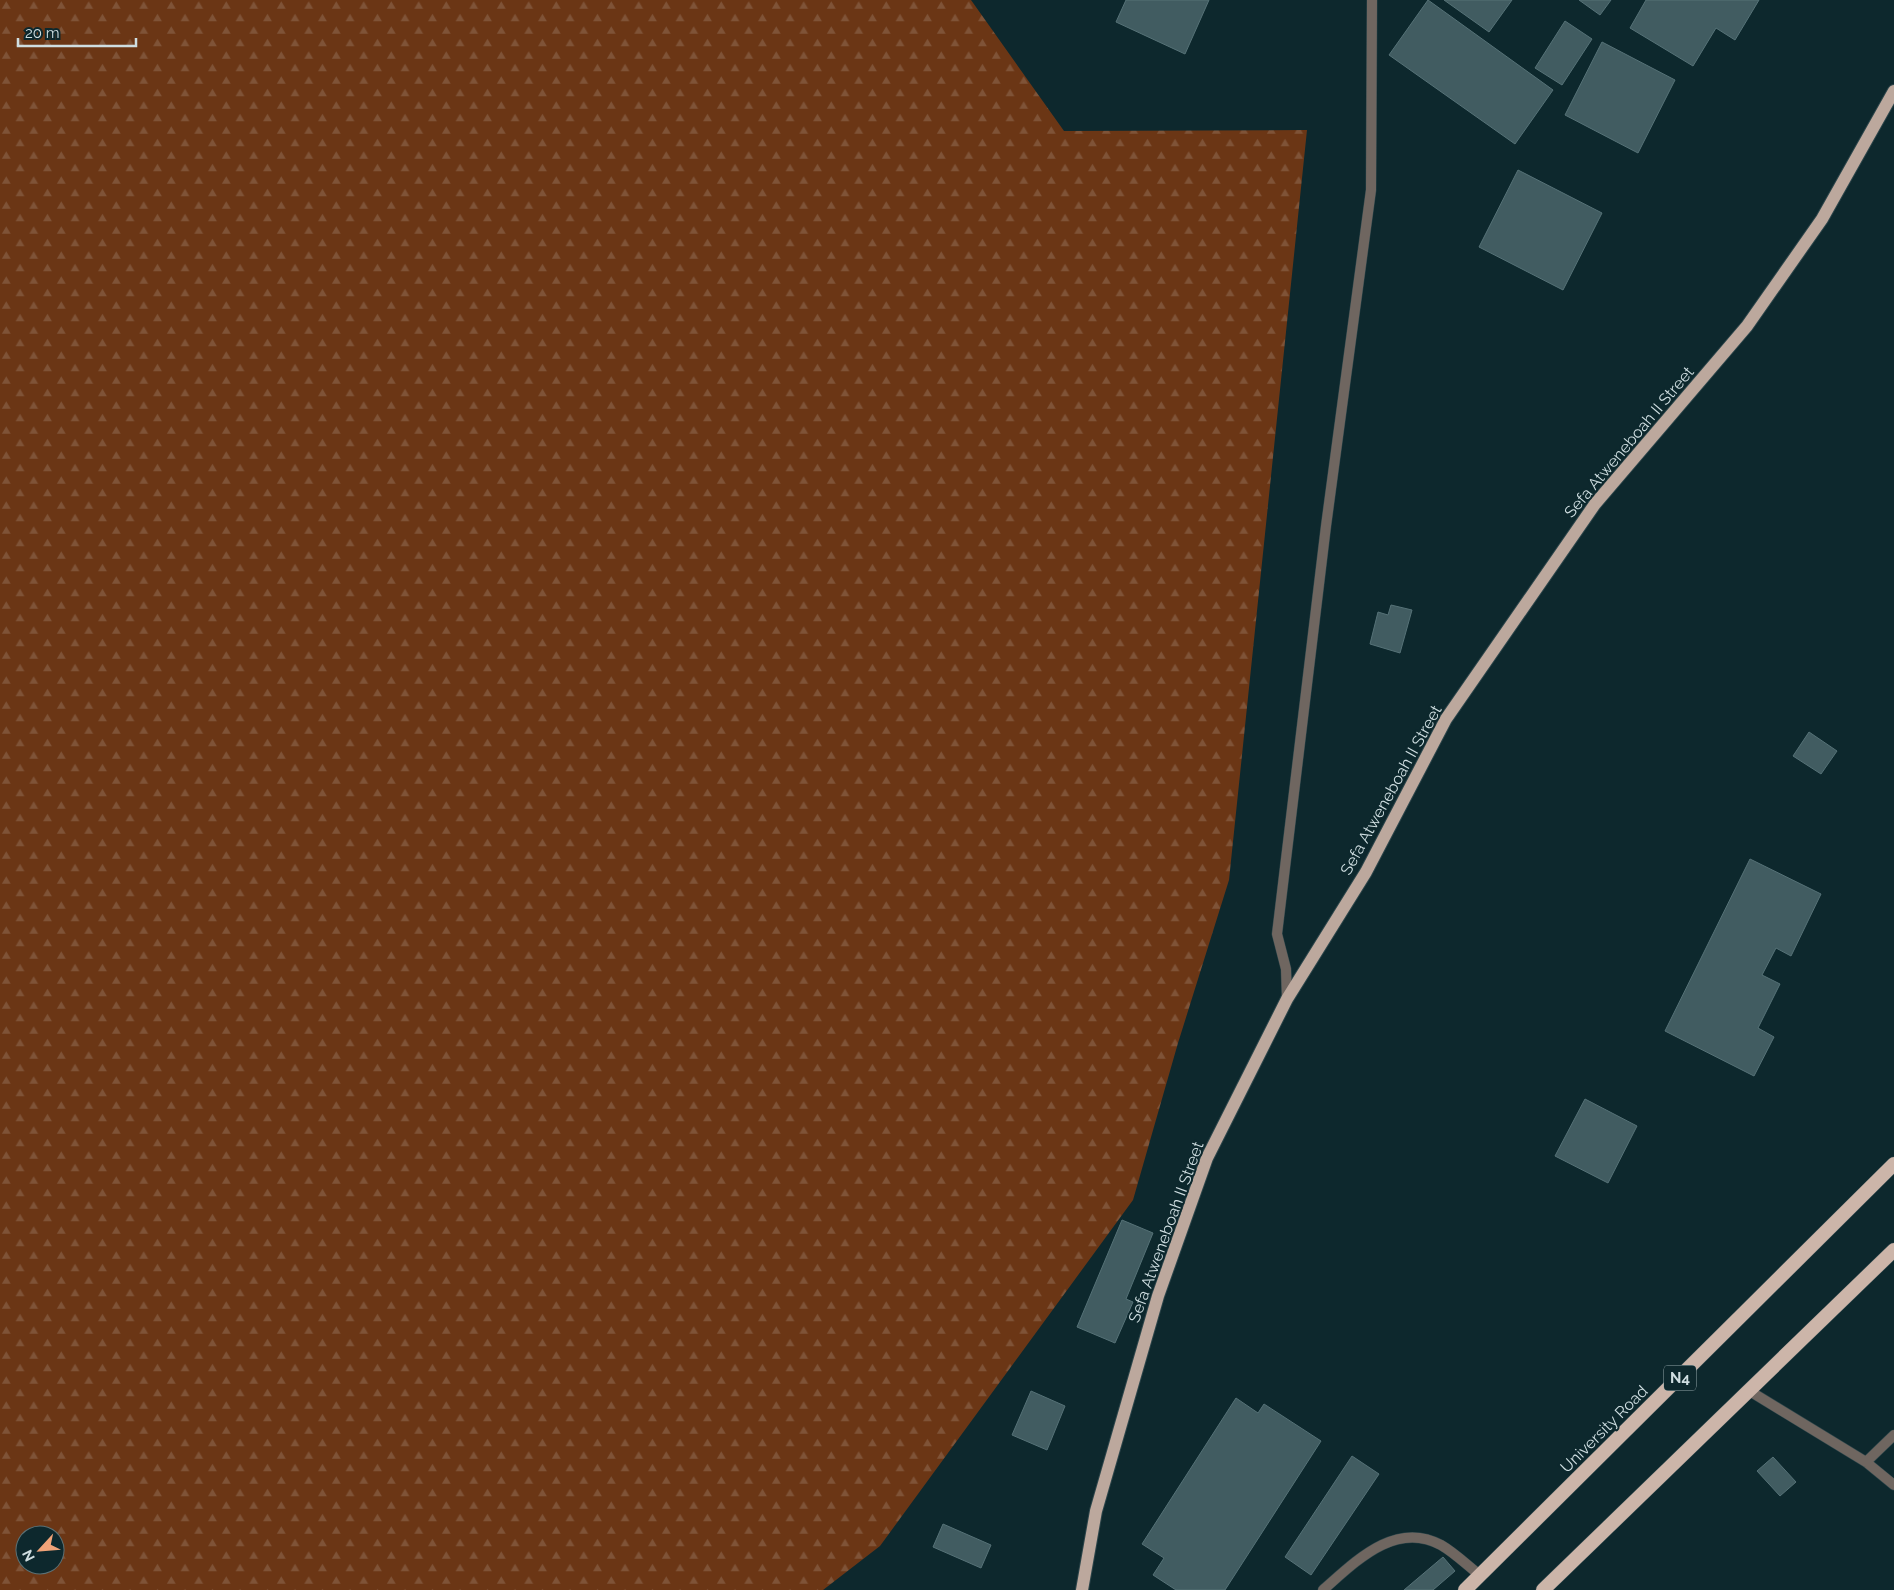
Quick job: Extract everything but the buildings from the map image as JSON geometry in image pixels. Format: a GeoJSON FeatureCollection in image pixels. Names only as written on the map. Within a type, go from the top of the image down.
{"type":"FeatureCollection","features":[{"type":"Feature","properties":{"kind":"highway","name":"University Road"},"geometry":{"type":"LineString","coordinates":[[1465,1590],[1894,1164]]}},
{"type":"Feature","properties":{"kind":"highway"},"geometry":{"type":"LineString","coordinates":[[1543,1590],[1894,1250]]}},
{"type":"Feature","properties":{"kind":"main road","name":"Sefa Atweneboah II Street"},"geometry":{"type":"LineString","coordinates":[[1082,1590],[1096,1512],[1158,1296],[1207,1158],[1287,999],[1366,872],[1446,719],[1595,504],[1747,326],[1822,219],[1894,91]]}},
{"type":"Feature","properties":{"kind":"street"},"geometry":{"type":"LineString","coordinates":[[1287,999],[1286,969],[1277,934],[1326,526],[1371,190],[1372,0]]}},
{"type":"Feature","properties":{"kind":"street"},"geometry":{"type":"LineString","coordinates":[[1748,1390],[1866,1462],[1894,1485]]}},
{"type":"Feature","properties":{"kind":"street"},"geometry":{"type":"LineString","coordinates":[[1866,1462],[1894,1435]]}},
{"type":"Feature","properties":{"kind":"street"},"geometry":{"type":"LineString","coordinates":[[1323,1590],[1363,1555],[1392,1540],[1418,1538],[1441,1545],[1480,1576]]}},
{"type":"Feature","properties":{"kind":"green space"},"geometry":{"type":"Polygon","coordinates":[[[0,0],[971,0],[1064,131],[1307,130],[1229,880],[1178,1043],[1133,1200],[880,1546],[823,1590],[0,1590],[0,0]]]}}]}
